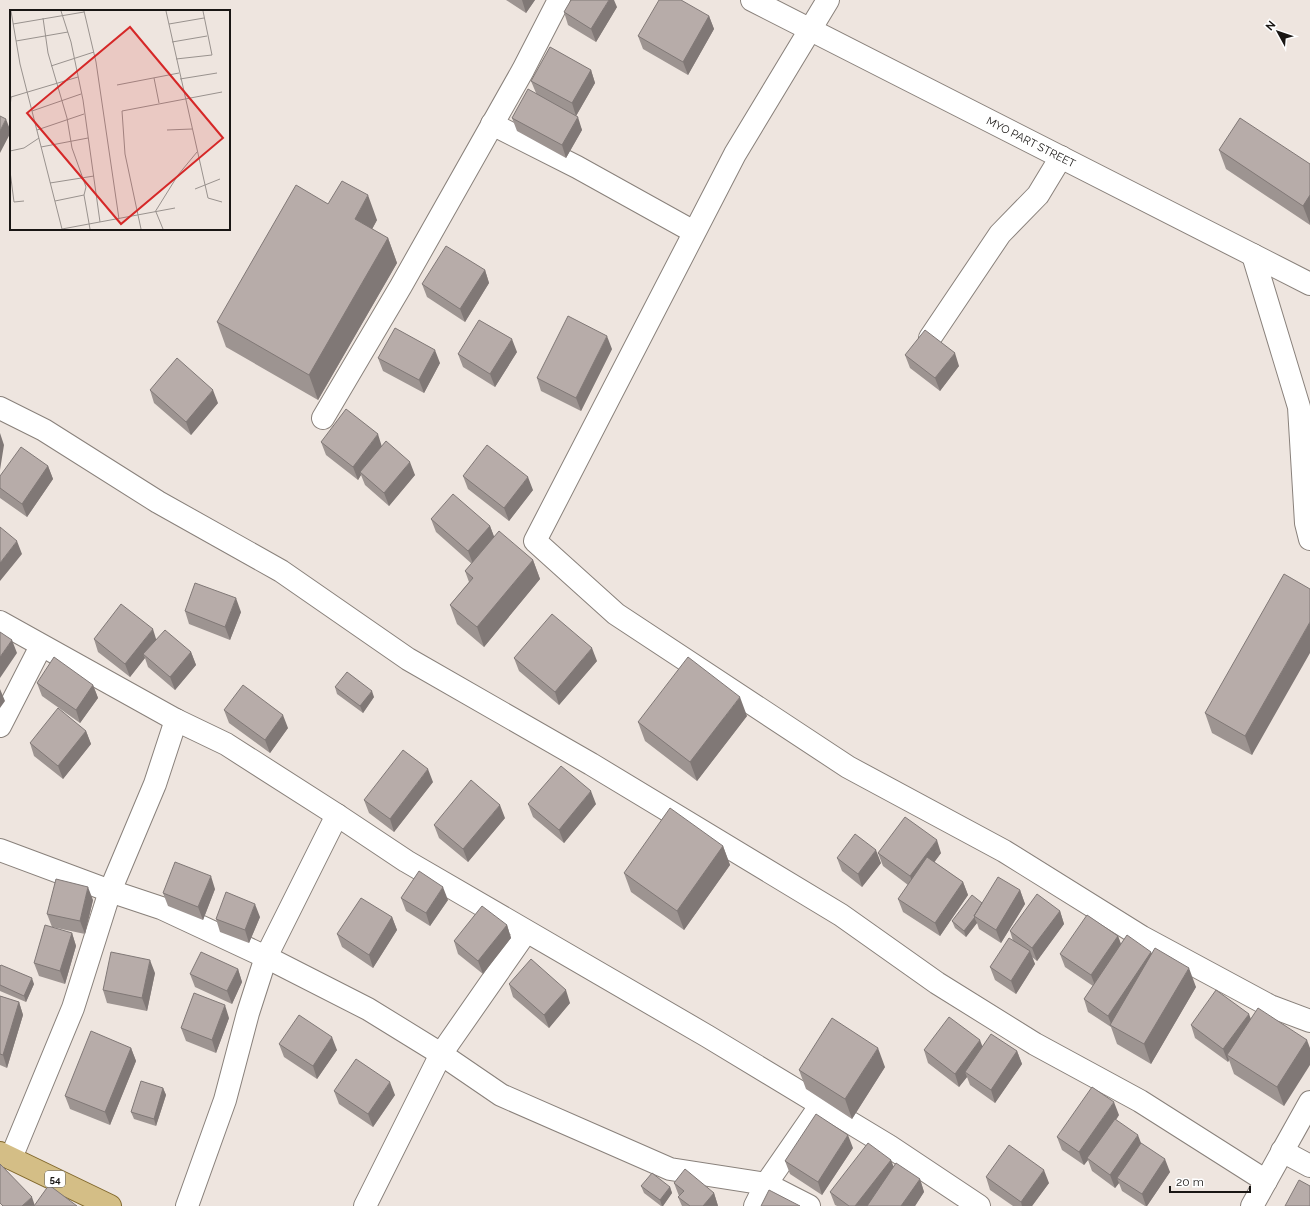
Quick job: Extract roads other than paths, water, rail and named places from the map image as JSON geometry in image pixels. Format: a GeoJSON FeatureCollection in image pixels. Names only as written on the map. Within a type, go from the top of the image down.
{"type":"FeatureCollection","features":[{"type":"Feature","properties":{"kind":"main road","name":"54"},"geometry":{"type":"LineString","coordinates":[[5,1155],[110,1206]]}},
{"type":"Feature","properties":{"kind":"street"},"geometry":{"type":"LineString","coordinates":[[323,418],[401,286],[523,70],[559,0]]}},
{"type":"Feature","properties":{"kind":"street","name":"MYO PART STREET"},"geometry":{"type":"LineString","coordinates":[[752,0],[1310,284]]}},
{"type":"Feature","properties":{"kind":"street"},"geometry":{"type":"LineString","coordinates":[[828,0],[809,29],[735,154],[535,541],[616,614],[848,767],[1004,852],[1142,937],[1270,1006],[1310,1021]]}},
{"type":"Feature","properties":{"kind":"street"},"geometry":{"type":"LineString","coordinates":[[492,124],[577,167],[694,232]]}},
{"type":"Feature","properties":{"kind":"street"},"geometry":{"type":"LineString","coordinates":[[930,338],[1000,234],[1038,195],[1061,157]]}},
{"type":"Feature","properties":{"kind":"street"},"geometry":{"type":"LineString","coordinates":[[1253,255],[1298,407],[1306,523],[1310,539]]}},
{"type":"Feature","properties":{"kind":"street"},"geometry":{"type":"LineString","coordinates":[[0,408],[44,430],[158,502],[281,571],[408,659],[577,756],[834,911],[937,983],[1028,1040],[1140,1101],[1266,1181]]}},
{"type":"Feature","properties":{"kind":"street"},"geometry":{"type":"LineString","coordinates":[[0,622],[176,720],[226,744],[406,861],[526,932],[628,988],[820,1106],[889,1146],[979,1206]]}},
{"type":"Feature","properties":{"kind":"street"},"geometry":{"type":"LineString","coordinates":[[0,726],[41,646]]}},
{"type":"Feature","properties":{"kind":"street"},"geometry":{"type":"LineString","coordinates":[[5,1155],[73,1008],[110,891],[155,784],[176,720]]}},
{"type":"Feature","properties":{"kind":"street"},"geometry":{"type":"LineString","coordinates":[[187,1206],[225,1100],[248,1013],[266,957],[337,815]]}},
{"type":"Feature","properties":{"kind":"street"},"geometry":{"type":"LineString","coordinates":[[0,850],[110,891],[161,908],[266,957],[368,1009],[441,1054],[501,1094],[670,1169],[766,1184],[809,1206]]}},
{"type":"Feature","properties":{"kind":"street"},"geometry":{"type":"LineString","coordinates":[[365,1206],[441,1054],[526,932]]}},
{"type":"Feature","properties":{"kind":"street"},"geometry":{"type":"LineString","coordinates":[[1252,1206],[1310,1102]]}},
{"type":"Feature","properties":{"kind":"street"},"geometry":{"type":"LineString","coordinates":[[755,1206],[766,1184],[820,1106]]}},
{"type":"Feature","properties":{"kind":"street"},"geometry":{"type":"LineString","coordinates":[[1282,1151],[1310,1166]]}}]}
